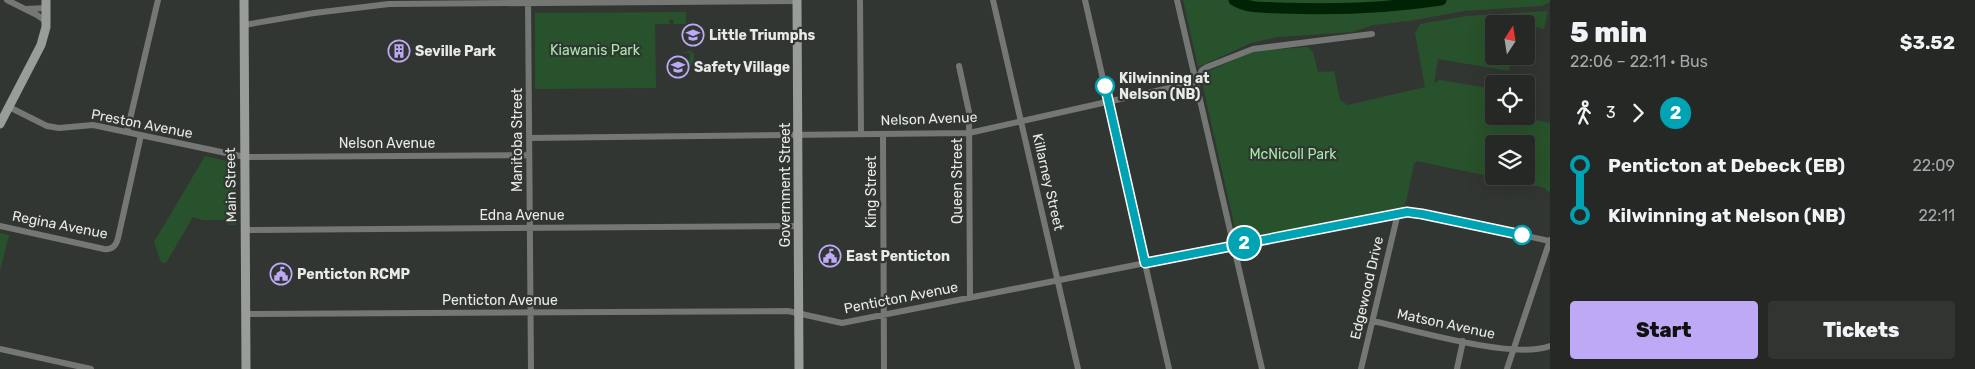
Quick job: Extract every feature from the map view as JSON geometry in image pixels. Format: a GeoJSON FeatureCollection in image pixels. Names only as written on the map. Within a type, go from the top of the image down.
{"type":"FeatureCollection","features":[{"type":"Feature","properties":{"kind":"main road","name":"Main Street"},"geometry":{"type":"LineString","coordinates":[[244,0],[246,369]]}},
{"type":"Feature","properties":{"kind":"main road","name":"Government Street"},"geometry":{"type":"LineString","coordinates":[[797,0],[799,369]]}},
{"type":"Feature","properties":{"kind":"main road"},"geometry":{"type":"LineString","coordinates":[[0,124],[41,45],[47,22],[48,2]]}},
{"type":"Feature","properties":{"kind":"street"},"geometry":{"type":"LineString","coordinates":[[7,0],[47,22]]}},
{"type":"Feature","properties":{"kind":"street"},"geometry":{"type":"LineString","coordinates":[[127,132],[158,0]]}},
{"type":"Feature","properties":{"kind":"street"},"geometry":{"type":"LineString","coordinates":[[244,25],[314,13],[389,4],[528,1],[797,0]]}},
{"type":"Feature","properties":{"kind":"street"},"geometry":{"type":"LineString","coordinates":[[860,0],[861,134]]}},
{"type":"Feature","properties":{"kind":"street","name":"Killarney Street"},"geometry":{"type":"LineString","coordinates":[[993,0],[1078,369]]}},
{"type":"Feature","properties":{"kind":"street"},"geometry":{"type":"LineString","coordinates":[[1085,0],[1170,369]]}},
{"type":"Feature","properties":{"kind":"street"},"geometry":{"type":"LineString","coordinates":[[1176,0],[1262,369]]}},
{"type":"Feature","properties":{"kind":"street","name":"Manitoba Street"},"geometry":{"type":"LineString","coordinates":[[528,1],[530,369]]}},
{"type":"Feature","properties":{"kind":"street"},"geometry":{"type":"LineString","coordinates":[[25,9],[48,2]]}},
{"type":"Feature","properties":{"kind":"street"},"geometry":{"type":"LineString","coordinates":[[1196,82],[1202,70],[1207,66],[1254,49],[1372,34]]}},
{"type":"Feature","properties":{"kind":"street","name":"Queen Street"},"geometry":{"type":"LineString","coordinates":[[959,66],[969,112],[970,133],[970,298]]}},
{"type":"Feature","properties":{"kind":"street","name":"Nelson Avenue"},"geometry":{"type":"LineString","coordinates":[[529,138],[970,133],[1196,82]]}},
{"type":"Feature","properties":{"kind":"street","name":"Preston Avenue"},"geometry":{"type":"LineString","coordinates":[[9,107],[47,126],[59,128],[93,125],[245,157]]}},
{"type":"Feature","properties":{"kind":"street","name":"King Street"},"geometry":{"type":"LineString","coordinates":[[883,134],[884,369]]}},
{"type":"Feature","properties":{"kind":"street","name":"Regina Avenue"},"geometry":{"type":"LineString","coordinates":[[0,226],[104,250],[114,247],[118,238],[142,135]]}},
{"type":"Feature","properties":{"kind":"street","name":"Nelson Avenue"},"geometry":{"type":"LineString","coordinates":[[245,157],[529,154]]}},
{"type":"Feature","properties":{"kind":"street","name":"Penticton Avenue"},"geometry":{"type":"LineString","coordinates":[[246,314],[788,311],[835,323],[884,315],[1398,213],[1422,214],[1550,241]]}},
{"type":"Feature","properties":{"kind":"street","name":"Edgewood Drive"},"geometry":{"type":"LineString","coordinates":[[1361,369],[1398,213]]}},
{"type":"Feature","properties":{"kind":"street","name":"Edna Avenue"},"geometry":{"type":"LineString","coordinates":[[246,230],[799,226]]}},
{"type":"Feature","properties":{"kind":"street"},"geometry":{"type":"LineString","coordinates":[[1507,369],[1550,241]]}},
{"type":"Feature","properties":{"kind":"street","name":"Matson Avenue"},"geometry":{"type":"LineString","coordinates":[[1373,320],[1463,341],[1514,350],[1535,350],[1550,346]]}},
{"type":"Feature","properties":{"kind":"street"},"geometry":{"type":"LineString","coordinates":[[1457,369],[1463,341]]}},
{"type":"Feature","properties":{"kind":"street"},"geometry":{"type":"LineString","coordinates":[[0,349],[91,369]]}},
{"type":"Feature","properties":{"kind":"green space"},"geometry":{"type":"Polygon","coordinates":[[[1183,0],[1550,0],[1550,2],[1542,6],[1464,11],[1409,21],[1373,25],[1353,32],[1278,37],[1251,43],[1198,67],[1183,0]]]}},
{"type":"Feature","properties":{"kind":"green space","name":"McNicoll Park"},"geometry":{"type":"Polygon","coordinates":[[[1548,11],[1544,29],[1535,27],[1535,15],[1485,15],[1485,65],[1510,65],[1509,71],[1438,59],[1434,83],[1440,80],[1485,88],[1485,125],[1535,125],[1535,120],[1550,123],[1550,192],[1545,188],[1531,185],[1535,185],[1535,135],[1485,135],[1485,175],[1417,161],[1414,164],[1406,202],[1403,207],[1240,239],[1237,237],[1201,78],[1204,73],[1254,51],[1308,47],[1313,52],[1318,72],[1334,71],[1340,100],[1348,105],[1425,87],[1415,33],[1420,24],[1466,16],[1548,11]]]}},
{"type":"Feature","properties":{"kind":"green space","name":"Kiawanis Park"},"geometry":{"type":"Polygon","coordinates":[[[686,12],[686,24],[673,24],[674,21],[671,19],[669,21],[670,24],[655,24],[656,88],[535,89],[535,13],[686,12]]]}},
{"type":"Feature","properties":{"kind":"green space"},"geometry":{"type":"Polygon","coordinates":[[[690,51],[694,54],[694,64],[686,67],[684,71],[681,68],[674,68],[674,64],[677,61],[688,61],[690,59],[690,53],[680,53],[690,51]]]}},
{"type":"Feature","properties":{"kind":"green space"},"geometry":{"type":"Polygon","coordinates":[[[205,156],[236,165],[236,225],[228,225],[228,220],[203,220],[193,217],[166,263],[161,262],[154,242],[205,156]]]}},
{"type":"Feature","properties":{"kind":"green space"},"geometry":{"type":"Polygon","coordinates":[[[0,233],[9,235],[0,271],[0,233]]]}},
{"type":"Feature","properties":{"kind":"waterway"},"geometry":{"type":"LineString","coordinates":[[1234,0],[1245,5],[1258,7],[1323,9],[1382,7],[1441,0]]}},
{"type":"Feature","properties":{"kind":"bus line","name":"2"},"geometry":{"type":"LineString","coordinates":[[1105,86],[1145,263],[1407,212],[1522,235]]}},
{"type":"Feature","properties":{"kind":"place","name":"Little Triumphs"},"geometry":{"type":"Point","coordinates":[693,35]}},
{"type":"Feature","properties":{"kind":"place","name":"Seville Park"},"geometry":{"type":"Point","coordinates":[399,51]}},
{"type":"Feature","properties":{"kind":"place","name":"Safety Village"},"geometry":{"type":"Point","coordinates":[678,67]}},
{"type":"Feature","properties":{"kind":"place","name":"Kilwinning at Nelson (NB)"},"geometry":{"type":"Point","coordinates":[1105,86]}},
{"type":"Feature","properties":{"kind":"place","name":"East Penticton"},"geometry":{"type":"Point","coordinates":[830,256]}},
{"type":"Feature","properties":{"kind":"place","name":"Penticton RCMP"},"geometry":{"type":"Point","coordinates":[281,274]}}]}
